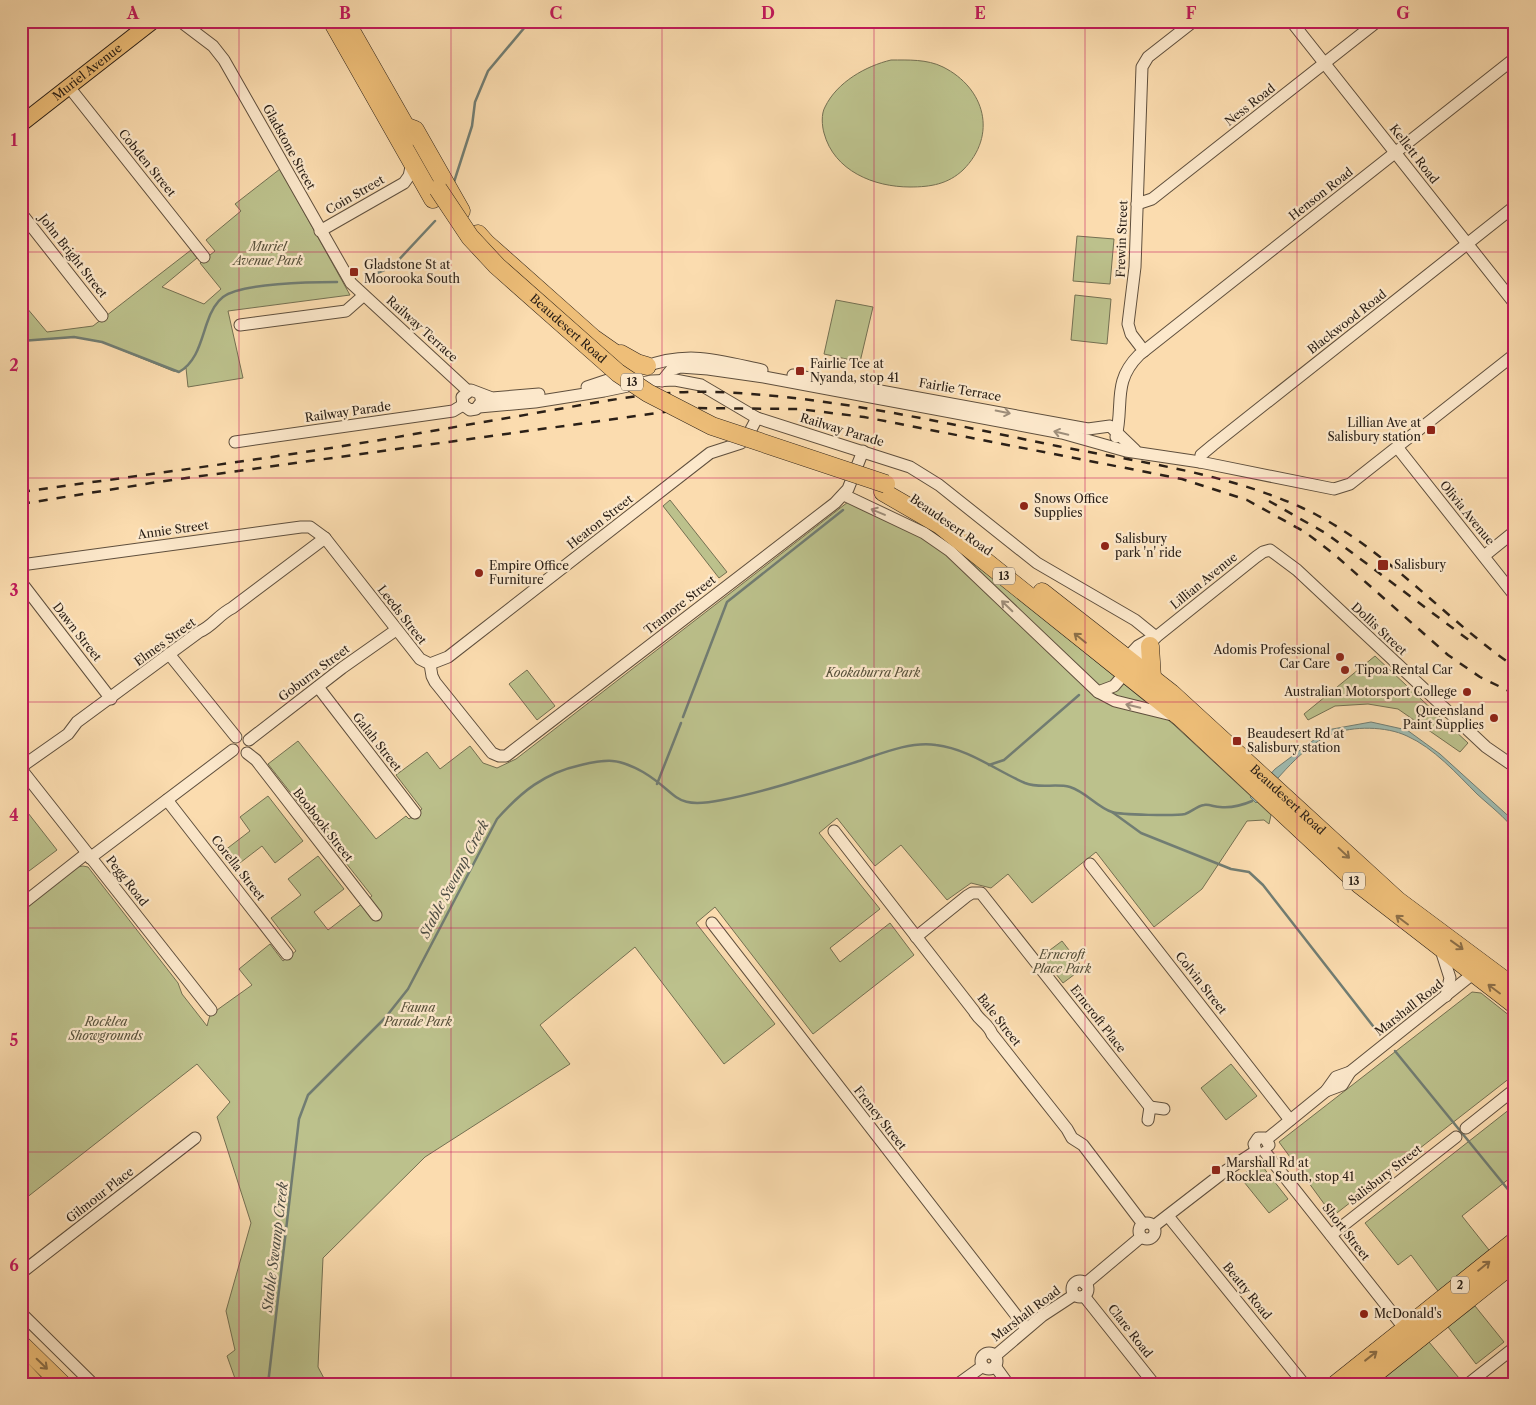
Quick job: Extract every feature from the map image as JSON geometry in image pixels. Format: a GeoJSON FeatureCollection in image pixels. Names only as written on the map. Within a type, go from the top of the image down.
{"type":"FeatureCollection","features":[{"type":"Feature","properties":{"kind":"highway","name":"Beaudesert Road"},"geometry":{"type":"LineString","coordinates":[[332,21],[412,162],[467,248],[496,277],[587,359],[644,400],[706,432],[885,488],[940,525],[1125,665],[1180,717],[1252,775]]}},
{"type":"Feature","properties":{"kind":"highway","name":"Beaudesert Road"},"geometry":{"type":"LineString","coordinates":[[346,21],[407,127],[433,194]]}},
{"type":"Feature","properties":{"kind":"highway"},"geometry":{"type":"LineString","coordinates":[[407,127],[415,130],[466,218],[486,243],[593,338],[616,353],[635,374]]}},
{"type":"Feature","properties":{"kind":"highway"},"geometry":{"type":"LineString","coordinates":[[564,312],[565,319],[635,374]]}},
{"type":"Feature","properties":{"kind":"highway"},"geometry":{"type":"LineString","coordinates":[[1152,678],[1153,642]]}},
{"type":"Feature","properties":{"kind":"highway","name":"Beaudesert Road"},"geometry":{"type":"LineString","coordinates":[[1125,665],[1152,678],[1278,800],[1360,885],[1441,949],[1515,988]]}},
{"type":"Feature","properties":{"kind":"highway","name":"Beaudesert Road"},"geometry":{"type":"LineString","coordinates":[[1278,800],[1479,969],[1515,1005]]}},
{"type":"Feature","properties":{"kind":"highway","name":"2"},"geometry":{"type":"LineString","coordinates":[[1336,1384],[1515,1241]]}},
{"type":"Feature","properties":{"kind":"highway","name":"2"},"geometry":{"type":"LineString","coordinates":[[1362,1384],[1515,1262]]}},
{"type":"Feature","properties":{"kind":"highway"},"geometry":{"type":"LineString","coordinates":[[21,1344],[62,1384]]}},
{"type":"Feature","properties":{"kind":"highway"},"geometry":{"type":"LineString","coordinates":[[21,1369],[36,1384]]}},
{"type":"Feature","properties":{"kind":"main road","name":"Muriel Avenue"},"geometry":{"type":"LineString","coordinates":[[21,124],[153,21]]}},
{"type":"Feature","properties":{"kind":"street","name":"Gladstone Street"},"geometry":{"type":"LineString","coordinates":[[180,21],[219,53],[345,274],[363,296]]}},
{"type":"Feature","properties":{"kind":"street","name":"Frewin Street"},"geometry":{"type":"LineString","coordinates":[[1144,351],[1131,334],[1128,324],[1136,267],[1142,72],[1145,61],[1194,21]]}},
{"type":"Feature","properties":{"kind":"street","name":"Kellett Road"},"geometry":{"type":"LineString","coordinates":[[1291,21],[1515,304]]}},
{"type":"Feature","properties":{"kind":"street","name":"Ness Road"},"geometry":{"type":"LineString","coordinates":[[1137,204],[1152,200],[1378,21]]}},
{"type":"Feature","properties":{"kind":"street","name":"Henson Road"},"geometry":{"type":"LineString","coordinates":[[1144,351],[1515,58]]}},
{"type":"Feature","properties":{"kind":"street","name":"Cobden Street"},"geometry":{"type":"LineString","coordinates":[[69,87],[204,257]]}},
{"type":"Feature","properties":{"kind":"street","name":"Coin Street"},"geometry":{"type":"LineString","coordinates":[[320,231],[404,183],[409,176],[412,162]]}},
{"type":"Feature","properties":{"kind":"street","name":"Coin Street"},"geometry":{"type":"LineString","coordinates":[[404,183],[415,184],[433,194]]}},
{"type":"Feature","properties":{"kind":"street","name":"Blackwood Road"},"geometry":{"type":"LineString","coordinates":[[1200,462],[1201,455],[1213,445],[1515,206]]}},
{"type":"Feature","properties":{"kind":"street","name":"John Bright Street"},"geometry":{"type":"LineString","coordinates":[[21,213],[102,316]]}},
{"type":"Feature","properties":{"kind":"street"},"geometry":{"type":"LineString","coordinates":[[240,326],[346,311],[363,296]]}},
{"type":"Feature","properties":{"kind":"street","name":"Railway Terrace"},"geometry":{"type":"LineString","coordinates":[[363,296],[468,391]]}},
{"type":"Feature","properties":{"kind":"street"},"geometry":{"type":"LineString","coordinates":[[1109,445],[1114,441],[1117,433],[1120,385],[1126,369],[1144,351]]}},
{"type":"Feature","properties":{"kind":"street"},"geometry":{"type":"LineString","coordinates":[[1397,447],[1515,354]]}},
{"type":"Feature","properties":{"kind":"street","name":"Fairlie Terrace"},"geometry":{"type":"LineString","coordinates":[[662,381],[671,370],[694,356],[1088,429],[1098,429],[1106,426]]}},
{"type":"Feature","properties":{"kind":"street"},"geometry":{"type":"LineString","coordinates":[[683,362],[701,385]]}},
{"type":"Feature","properties":{"kind":"street","name":"Fairlie Terrace"},"geometry":{"type":"LineString","coordinates":[[635,374],[683,362],[1062,433],[1126,450],[1200,462],[1326,488],[1342,488],[1397,447]]}},
{"type":"Feature","properties":{"kind":"street","name":"Railway Parade"},"geometry":{"type":"LineString","coordinates":[[480,395],[492,398],[565,390],[598,385],[635,374]]}},
{"type":"Feature","properties":{"kind":"street","name":"Railway Parade"},"geometry":{"type":"LineString","coordinates":[[479,407],[535,402],[635,374],[662,381],[701,385],[757,418],[894,460],[924,475],[1037,563],[1135,620],[1153,642]]}},
{"type":"Feature","properties":{"kind":"street"},"geometry":{"type":"LineString","coordinates":[[468,391],[476,391],[480,395],[482,401],[479,407],[470,410],[463,405],[462,397],[468,391]]}},
{"type":"Feature","properties":{"kind":"street"},"geometry":{"type":"LineString","coordinates":[[1119,404],[1106,426],[1117,433],[1135,450]]}},
{"type":"Feature","properties":{"kind":"street","name":"Railway Parade"},"geometry":{"type":"LineString","coordinates":[[235,442],[453,411],[463,405]]}},
{"type":"Feature","properties":{"kind":"street","name":"Heaton Street"},"geometry":{"type":"LineString","coordinates":[[430,664],[448,657],[710,453],[740,443],[747,437],[757,418]]}},
{"type":"Feature","properties":{"kind":"street","name":"Olivia Avenue"},"geometry":{"type":"LineString","coordinates":[[1397,447],[1515,596]]}},
{"type":"Feature","properties":{"kind":"street","name":"Tramore Street"},"geometry":{"type":"LineString","coordinates":[[492,753],[499,756],[512,752],[844,495],[863,451]]}},
{"type":"Feature","properties":{"kind":"street","name":"Beaudesert Road"},"geometry":{"type":"LineString","coordinates":[[844,495],[907,525],[950,550],[1098,692],[1115,701],[1180,717]]}},
{"type":"Feature","properties":{"kind":"street","name":"Annie Street"},"geometry":{"type":"LineString","coordinates":[[21,565],[301,527],[310,527],[325,538]]}},
{"type":"Feature","properties":{"kind":"street"},"geometry":{"type":"LineString","coordinates":[[1484,556],[1515,531]]}},
{"type":"Feature","properties":{"kind":"street","name":"Leeds Street"},"geometry":{"type":"LineString","coordinates":[[325,538],[420,659],[430,664],[432,676],[436,682],[492,753]]}},
{"type":"Feature","properties":{"kind":"street","name":"Elmes Street"},"geometry":{"type":"LineString","coordinates":[[21,768],[68,734],[77,722],[111,699],[169,654],[211,627],[220,614],[232,608],[325,538]]}},
{"type":"Feature","properties":{"kind":"street","name":"Lillian Avenue"},"geometry":{"type":"LineString","coordinates":[[1125,665],[1263,552],[1270,550]]}},
{"type":"Feature","properties":{"kind":"street","name":"Dollis Street"},"geometry":{"type":"LineString","coordinates":[[1270,550],[1280,555],[1297,570],[1486,747],[1515,767]]}},
{"type":"Feature","properties":{"kind":"street","name":"Dawn Street"},"geometry":{"type":"LineString","coordinates":[[21,582],[111,699]]}},
{"type":"Feature","properties":{"kind":"street","name":"Goburra Street"},"geometry":{"type":"LineString","coordinates":[[249,740],[396,630]]}},
{"type":"Feature","properties":{"kind":"street"},"geometry":{"type":"LineString","coordinates":[[169,654],[236,737]]}},
{"type":"Feature","properties":{"kind":"street"},"geometry":{"type":"LineString","coordinates":[[1098,692],[1110,689],[1125,665]]}},
{"type":"Feature","properties":{"kind":"street","name":"Galah Street"},"geometry":{"type":"LineString","coordinates":[[318,687],[415,813]]}},
{"type":"Feature","properties":{"kind":"street"},"geometry":{"type":"LineString","coordinates":[[241,736],[249,740],[250,748],[247,753],[238,754],[233,750],[232,745],[236,737],[241,736]]}},
{"type":"Feature","properties":{"kind":"street"},"geometry":{"type":"LineString","coordinates":[[21,905],[233,750]]}},
{"type":"Feature","properties":{"kind":"street","name":"Boobook Street"},"geometry":{"type":"LineString","coordinates":[[247,753],[256,760],[376,915]]}},
{"type":"Feature","properties":{"kind":"street","name":"Pegg Road"},"geometry":{"type":"LineString","coordinates":[[21,768],[211,1010]]}},
{"type":"Feature","properties":{"kind":"street","name":"Corella Street"},"geometry":{"type":"LineString","coordinates":[[167,800],[287,954]]}},
{"type":"Feature","properties":{"kind":"street","name":"Bale Street"},"geometry":{"type":"LineString","coordinates":[[834,831],[974,1011],[978,1019],[989,1026],[992,1034],[1067,1129],[1072,1138],[1083,1145],[1087,1153],[1148,1225]]}},
{"type":"Feature","properties":{"kind":"street","name":"Colvin Street"},"geometry":{"type":"LineString","coordinates":[[1090,864],[1290,1120]]}},
{"type":"Feature","properties":{"kind":"street","name":"Erncroft Place"},"geometry":{"type":"LineString","coordinates":[[916,937],[967,896],[972,893],[981,893],[1150,1107]]}},
{"type":"Feature","properties":{"kind":"street","name":"Freney Street"},"geometry":{"type":"LineString","coordinates":[[712,923],[1026,1328]]}},
{"type":"Feature","properties":{"kind":"street"},"geometry":{"type":"LineString","coordinates":[[1441,949],[1450,978],[1446,996]]}},
{"type":"Feature","properties":{"kind":"street","name":"Marshall Road"},"geometry":{"type":"LineString","coordinates":[[1260,1151],[1269,1146],[1267,1139],[1326,1091],[1342,1085],[1350,1072],[1479,969]]}},
{"type":"Feature","properties":{"kind":"street"},"geometry":{"type":"LineString","coordinates":[[1466,1128],[1515,1089]]}},
{"type":"Feature","properties":{"kind":"street"},"geometry":{"type":"LineString","coordinates":[[1148,1120],[1150,1107],[1164,1109]]}},
{"type":"Feature","properties":{"kind":"street","name":"Salisbury Street"},"geometry":{"type":"LineString","coordinates":[[1331,1235],[1456,1137]]}},
{"type":"Feature","properties":{"kind":"street","name":"Gilmour Place"},"geometry":{"type":"LineString","coordinates":[[21,1273],[195,1138]]}},
{"type":"Feature","properties":{"kind":"street"},"geometry":{"type":"LineString","coordinates":[[1079,1296],[1088,1291],[1085,1284],[1142,1237],[1151,1238],[1155,1234],[1148,1225],[1168,1216],[1224,1172],[1260,1151]]}},
{"type":"Feature","properties":{"kind":"street","name":"Short Street"},"geometry":{"type":"LineString","coordinates":[[1260,1151],[1331,1235],[1406,1329]]}},
{"type":"Feature","properties":{"kind":"street","name":"Beatty Road"},"geometry":{"type":"LineString","coordinates":[[1168,1216],[1304,1384]]}},
{"type":"Feature","properties":{"kind":"street","name":"Marshall Road"},"geometry":{"type":"LineString","coordinates":[[958,1384],[991,1363],[1026,1328],[1079,1296]]}},
{"type":"Feature","properties":{"kind":"street","name":"Clare Road"},"geometry":{"type":"LineString","coordinates":[[1079,1296],[1154,1384]]}},
{"type":"Feature","properties":{"kind":"street"},"geometry":{"type":"LineString","coordinates":[[21,1313],[93,1384]]}},
{"type":"Feature","properties":{"kind":"street"},"geometry":{"type":"LineString","coordinates":[[1468,1384],[1515,1347]]}},
{"type":"Feature","properties":{"kind":"street"},"geometry":{"type":"LineString","coordinates":[[991,1363],[1008,1384]]}},
{"type":"Feature","properties":{"kind":"green space"},"geometry":{"type":"Polygon","coordinates":[[[891,60],[924,61],[937,64],[957,76],[969,87],[977,100],[982,113],[983,128],[981,142],[974,156],[963,170],[945,182],[910,187],[883,184],[870,180],[846,167],[829,146],[822,120],[824,110],[830,98],[853,76],[872,66],[891,60]]]}},
{"type":"Feature","properties":{"kind":"green space","name":"Muriel Avenue Park"},"geometry":{"type":"Polygon","coordinates":[[[280,169],[350,295],[228,311],[243,378],[188,387],[186,368],[179,372],[173,371],[102,342],[74,337],[21,341],[21,301],[47,332],[93,326],[191,250],[197,258],[162,287],[204,304],[221,289],[200,263],[215,251],[206,240],[241,211],[235,204],[280,169]]]}},
{"type":"Feature","properties":{"kind":"green space"},"geometry":{"type":"Polygon","coordinates":[[[1077,236],[1114,239],[1110,284],[1073,281],[1077,236]]]}},
{"type":"Feature","properties":{"kind":"green space"},"geometry":{"type":"Polygon","coordinates":[[[1075,295],[1111,299],[1107,344],[1071,340],[1075,295]]]}},
{"type":"Feature","properties":{"kind":"green space"},"geometry":{"type":"Polygon","coordinates":[[[836,300],[873,307],[860,362],[824,354],[836,300]]]}},
{"type":"Feature","properties":{"kind":"green space"},"geometry":{"type":"Polygon","coordinates":[[[857,495],[944,538],[1173,724],[1271,815],[1269,824],[1264,820],[1247,821],[1202,889],[1154,927],[1096,852],[1032,903],[1008,874],[991,888],[971,883],[947,900],[901,845],[875,866],[837,818],[819,833],[880,909],[830,948],[840,962],[890,923],[914,955],[813,1034],[715,907],[696,923],[775,1024],[724,1064],[635,947],[540,1025],[570,1064],[425,1157],[323,1258],[318,1367],[327,1384],[237,1384],[227,1356],[235,1350],[226,1311],[251,1223],[217,1117],[230,1102],[197,1064],[21,1202],[21,911],[77,867],[88,867],[178,983],[182,994],[207,1026],[210,1015],[252,985],[239,969],[270,944],[283,961],[296,951],[271,918],[301,895],[288,879],[318,856],[344,889],[314,912],[328,930],[372,896],[268,764],[298,741],[376,839],[406,816],[409,819],[422,809],[396,775],[427,752],[440,769],[470,746],[483,763],[497,768],[516,759],[857,495]]]}},
{"type":"Feature","properties":{"kind":"green space"},"geometry":{"type":"Polygon","coordinates":[[[670,500],[727,572],[719,578],[663,506],[670,500]]]}},
{"type":"Feature","properties":{"kind":"green space"},"geometry":{"type":"Polygon","coordinates":[[[1375,656],[1468,743],[1460,752],[1398,709],[1368,704],[1335,706],[1308,720],[1304,714],[1375,656]]]}},
{"type":"Feature","properties":{"kind":"green space"},"geometry":{"type":"Polygon","coordinates":[[[527,670],[555,706],[537,720],[509,684],[527,670]]]}},
{"type":"Feature","properties":{"kind":"green space"},"geometry":{"type":"Polygon","coordinates":[[[268,796],[303,841],[275,863],[262,846],[232,869],[220,854],[250,831],[240,817],[268,796]]]}},
{"type":"Feature","properties":{"kind":"green space"},"geometry":{"type":"Polygon","coordinates":[[[21,804],[57,850],[21,877],[21,804]]]}},
{"type":"Feature","properties":{"kind":"green space","name":"Erncroft Place Park"},"geometry":{"type":"Polygon","coordinates":[[[1062,941],[1083,968],[1063,983],[1042,956],[1062,941]]]}},
{"type":"Feature","properties":{"kind":"green space"},"geometry":{"type":"Polygon","coordinates":[[[1472,992],[1481,993],[1515,1020],[1515,1074],[1333,1216],[1279,1142],[1472,992]]]}},
{"type":"Feature","properties":{"kind":"green space"},"geometry":{"type":"Polygon","coordinates":[[[1231,1064],[1257,1096],[1226,1120],[1201,1088],[1231,1064]]]}},
{"type":"Feature","properties":{"kind":"green space"},"geometry":{"type":"Polygon","coordinates":[[[1515,1105],[1515,1174],[1462,1216],[1489,1250],[1438,1291],[1411,1255],[1398,1265],[1365,1223],[1515,1105]]]}},
{"type":"Feature","properties":{"kind":"green space"},"geometry":{"type":"Polygon","coordinates":[[[1259,1162],[1288,1199],[1269,1213],[1240,1177],[1259,1162]]]}},
{"type":"Feature","properties":{"kind":"green space"},"geometry":{"type":"Polygon","coordinates":[[[1475,1306],[1504,1342],[1476,1364],[1448,1327],[1475,1306]]]}},
{"type":"Feature","properties":{"kind":"green space"},"geometry":{"type":"Polygon","coordinates":[[[1429,1342],[1459,1378],[1451,1384],[1377,1384],[1429,1342]]]}},
{"type":"Feature","properties":{"kind":"shaded area"},"geometry":{"type":"Polygon","coordinates":[[[1371,722],[1407,730],[1440,754],[1515,822],[1515,831],[1502,816],[1436,754],[1417,741],[1389,730],[1359,728],[1332,734],[1300,755],[1256,803],[1250,797],[1275,769],[1327,730],[1371,722]]]}},
{"type":"Feature","properties":{"kind":"waterway"},"geometry":{"type":"LineString","coordinates":[[454,182],[472,126],[475,102],[488,71],[530,21]]}},
{"type":"Feature","properties":{"kind":"waterway"},"geometry":{"type":"LineString","coordinates":[[1051,21],[1059,24],[1071,21]]}},
{"type":"Feature","properties":{"kind":"waterway"},"geometry":{"type":"LineString","coordinates":[[371,276],[393,266],[435,221]]}},
{"type":"Feature","properties":{"kind":"waterway"},"geometry":{"type":"LineString","coordinates":[[21,341],[74,337],[102,342],[179,372],[194,357],[211,312],[223,297],[232,292],[261,286],[337,282]]}},
{"type":"Feature","properties":{"kind":"waterway"},"geometry":{"type":"LineString","coordinates":[[683,717],[727,602],[843,510]]}},
{"type":"Feature","properties":{"kind":"waterway"},"geometry":{"type":"LineString","coordinates":[[989,765],[1004,760],[1079,695]]}},
{"type":"Feature","properties":{"kind":"waterway"},"geometry":{"type":"LineString","coordinates":[[657,784],[681,723]]}},
{"type":"Feature","properties":{"kind":"waterway","name":"Stable Swamp Creek"},"geometry":{"type":"LineString","coordinates":[[268,1384],[299,1119],[308,1095],[385,1018],[408,989],[497,819],[524,792],[544,778],[581,765],[605,761],[619,762],[643,772],[678,798],[694,803],[706,803],[773,788],[895,749],[926,744],[948,747],[971,755],[1031,785],[1076,789],[1101,807],[1117,813],[1180,815],[1204,805],[1228,807],[1252,801]]}},
{"type":"Feature","properties":{"kind":"waterway"},"geometry":{"type":"LineString","coordinates":[[1112,812],[1141,833],[1231,869],[1249,872],[1263,885],[1380,1035]]}},
{"type":"Feature","properties":{"kind":"waterway"},"geometry":{"type":"LineString","coordinates":[[1395,1051],[1515,1198]]}},
{"type":"Feature","properties":{"kind":"railway"},"geometry":{"type":"LineString","coordinates":[[21,492],[308,452],[636,396],[715,392],[801,399],[887,412],[1156,464],[1221,479],[1285,500],[1343,530],[1368,548],[1489,648],[1515,667]]}},
{"type":"Feature","properties":{"kind":"railway"},"geometry":{"type":"LineString","coordinates":[[21,504],[158,482],[694,408],[799,409],[864,417],[1182,479],[1247,500],[1305,532],[1335,555],[1448,655],[1480,677],[1515,694]]}},
{"type":"Feature","properties":{"kind":"railway"},"geometry":{"type":"LineString","coordinates":[[1269,501],[1327,534],[1470,641]]}},
{"type":"Feature","properties":{"kind":"place","name":"Gladstone St at Moorooka South"},"geometry":{"type":"Point","coordinates":[354,272]}},
{"type":"Feature","properties":{"kind":"place","name":"Fairlie Tce at Nyanda, stop 41"},"geometry":{"type":"Point","coordinates":[800,371]}},
{"type":"Feature","properties":{"kind":"place","name":"Lillian Ave at Salisbury station"},"geometry":{"type":"Point","coordinates":[1431,430]}},
{"type":"Feature","properties":{"kind":"place","name":"Snows Office Supplies"},"geometry":{"type":"Point","coordinates":[1024,506]}},
{"type":"Feature","properties":{"kind":"place","name":"Salisbury park 'n' ride"},"geometry":{"type":"Point","coordinates":[1105,546]}},
{"type":"Feature","properties":{"kind":"place","name":"Salisbury"},"geometry":{"type":"Point","coordinates":[1383,565]}},
{"type":"Feature","properties":{"kind":"place","name":"Empire Office Furniture"},"geometry":{"type":"Point","coordinates":[479,573]}},
{"type":"Feature","properties":{"kind":"place","name":"Adomis Professional Car Care"},"geometry":{"type":"Point","coordinates":[1340,657]}},
{"type":"Feature","properties":{"kind":"place","name":"Tipoa Rental Car"},"geometry":{"type":"Point","coordinates":[1345,670]}},
{"type":"Feature","properties":{"kind":"place","name":"Australian Motorsport College"},"geometry":{"type":"Point","coordinates":[1467,692]}},
{"type":"Feature","properties":{"kind":"place","name":"Queensland Paint Supplies"},"geometry":{"type":"Point","coordinates":[1494,718]}},
{"type":"Feature","properties":{"kind":"place","name":"Beaudesert Rd at Salisbury station"},"geometry":{"type":"Point","coordinates":[1237,741]}},
{"type":"Feature","properties":{"kind":"place","name":"Marshall Rd at Rocklea South, stop 41"},"geometry":{"type":"Point","coordinates":[1216,1170]}},
{"type":"Feature","properties":{"kind":"place","name":"McDonald's"},"geometry":{"type":"Point","coordinates":[1364,1314]}},
{"type":"Feature","properties":{"kind":"park label","name":"Kookaburra Park"},"geometry":{"type":"Point","coordinates":[873,673]}},
{"type":"Feature","properties":{"kind":"park label","name":"Fauna Parade Park"},"geometry":{"type":"Point","coordinates":[418,1015]}},
{"type":"Feature","properties":{"kind":"park label","name":"Rocklea Showgrounds"},"geometry":{"type":"Point","coordinates":[106,1029]}}]}
